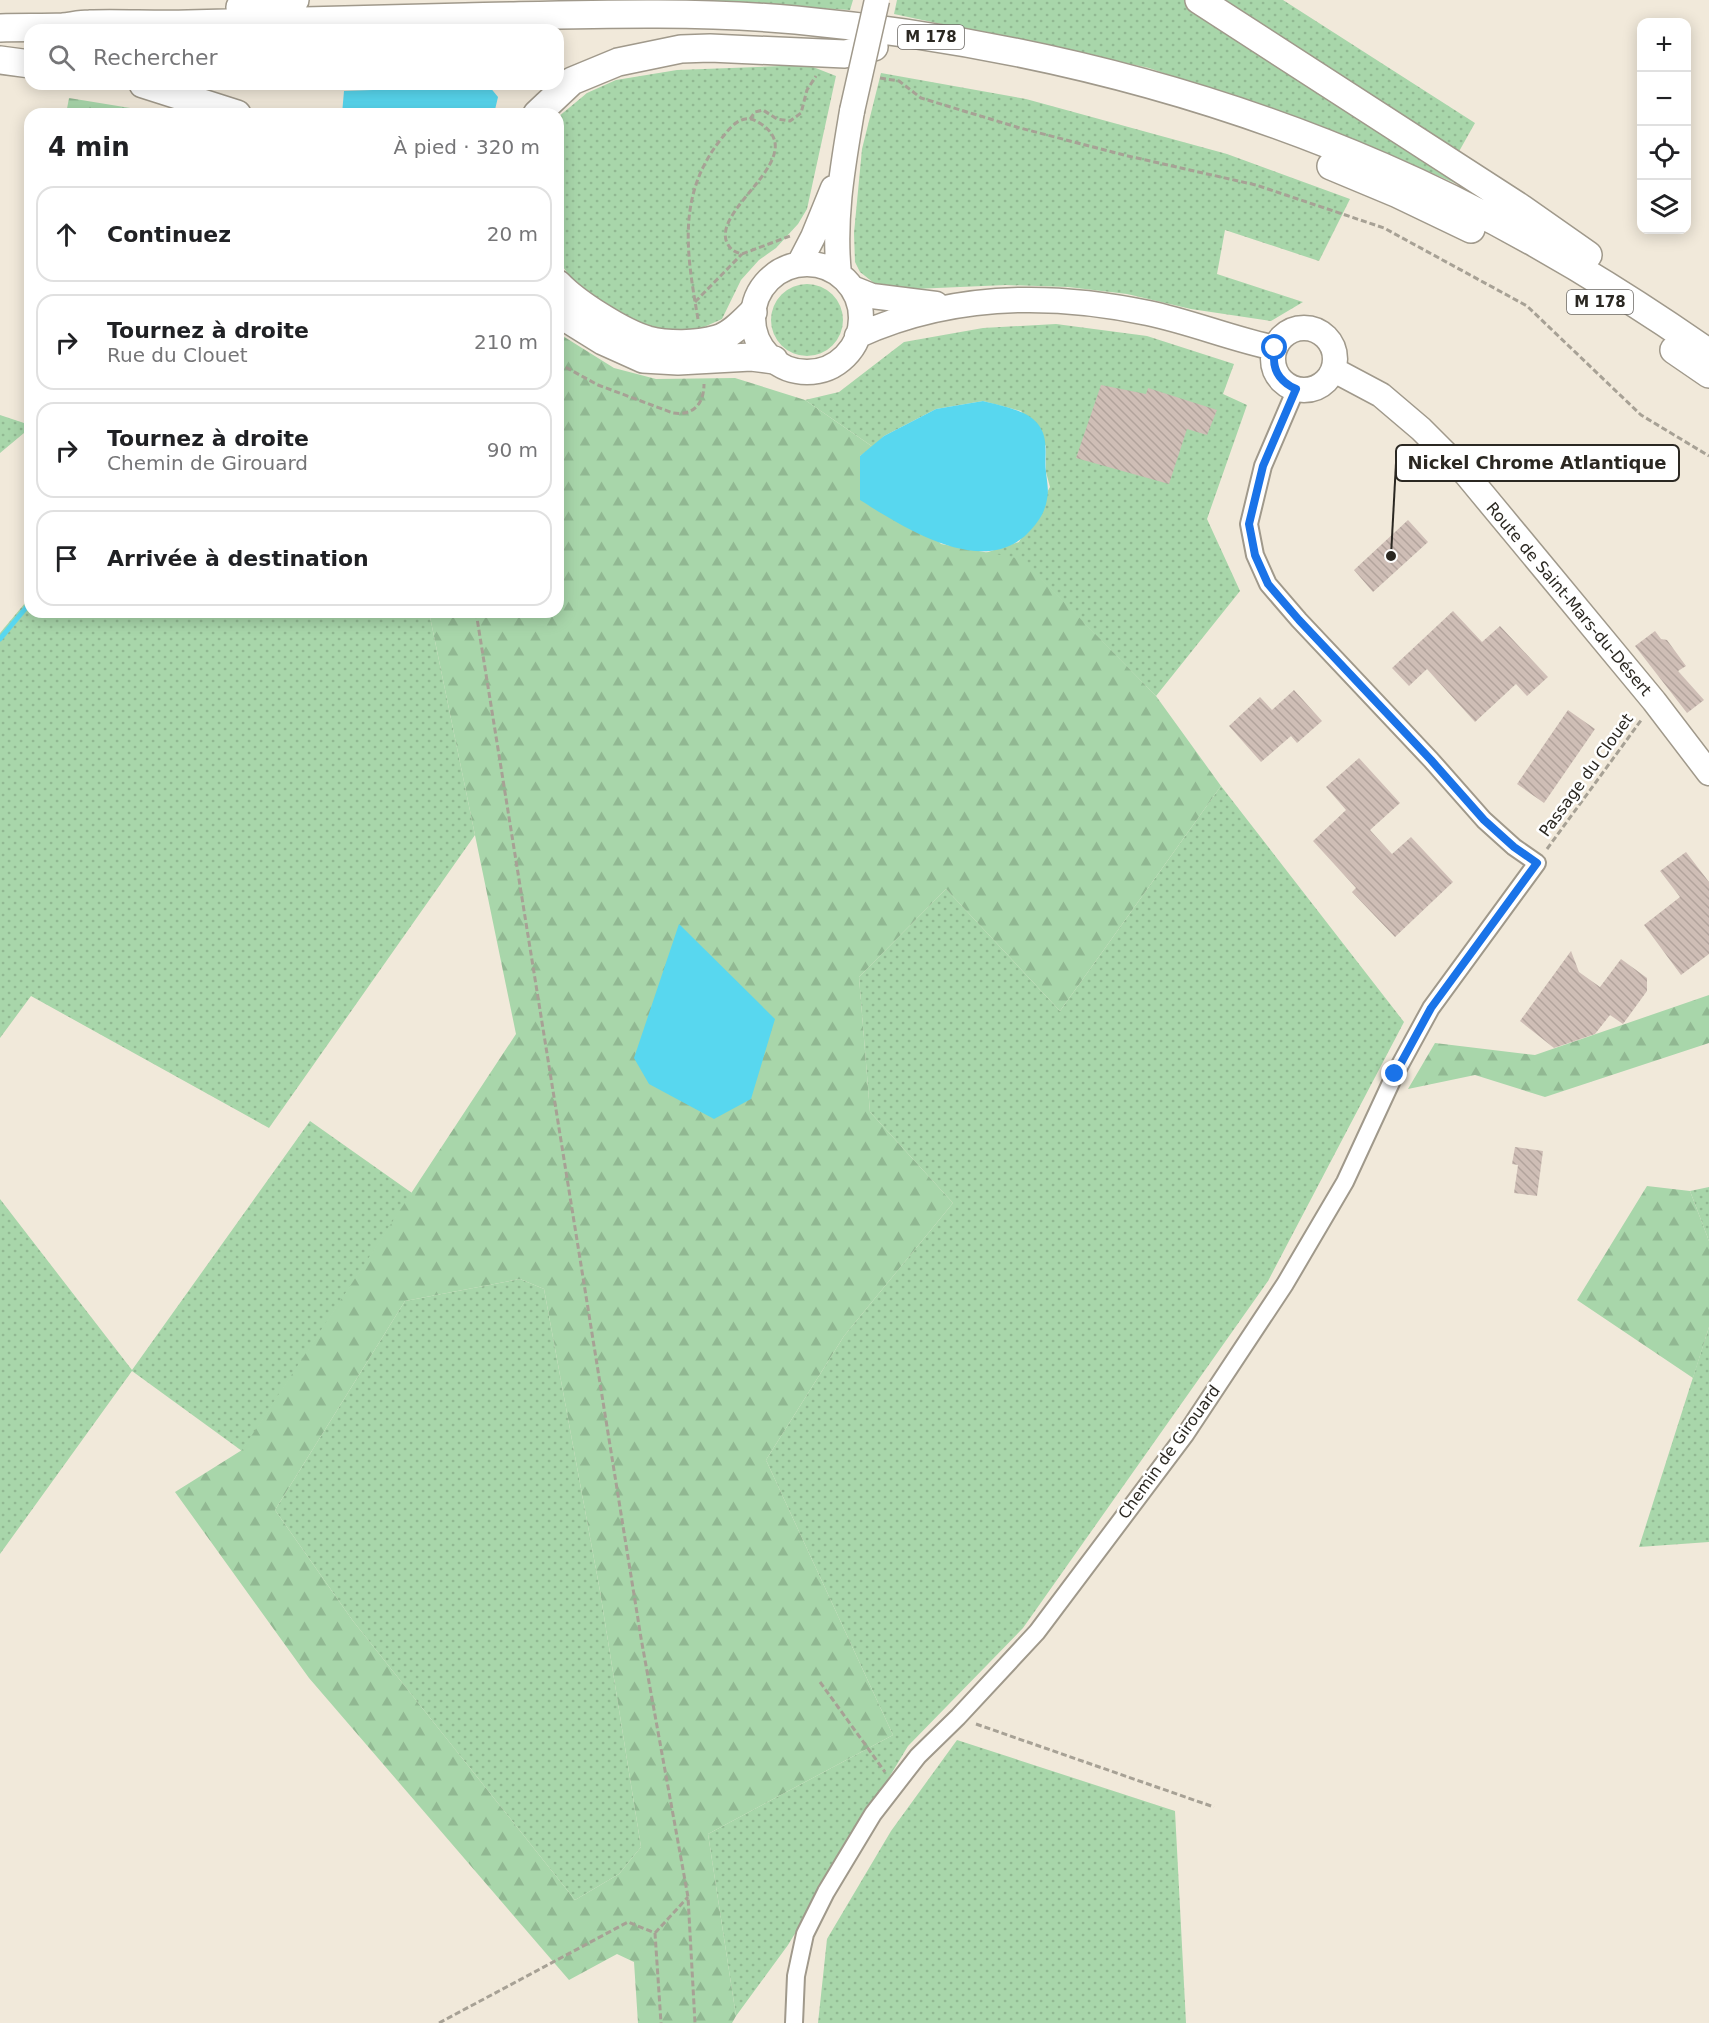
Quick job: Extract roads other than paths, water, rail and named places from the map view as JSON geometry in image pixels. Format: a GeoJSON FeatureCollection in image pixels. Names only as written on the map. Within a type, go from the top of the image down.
{"type":"FeatureCollection","features":[{"type":"Feature","properties":{"kind":"main road"},"geometry":{"type":"LineString","coordinates":[[84,24],[100,17],[154,16],[295,0]]}},
{"type":"Feature","properties":{"kind":"main road"},"geometry":{"type":"LineString","coordinates":[[877,0],[852,111],[843,164],[836,243],[845,281],[859,303],[861,320],[857,336],[849,351],[837,363],[821,369],[804,372],[788,369],[774,360],[761,347],[754,330],[753,312],[764,284],[775,274],[799,264],[826,267],[845,281],[872,296],[925,304],[1007,300],[1074,302],[1147,312],[1245,342],[1275,348]]}},
{"type":"Feature","properties":{"kind":"main road"},"geometry":{"type":"LineString","coordinates":[[1199,0],[1521,208],[1709,340]]}},
{"type":"Feature","properties":{"kind":"main road","name":"M 178"},"geometry":{"type":"LineString","coordinates":[[84,24],[672,14],[792,20],[913,34],[1039,56],[1131,79],[1259,118],[1381,166],[1449,198],[1559,256],[1624,295],[1709,353]]}},
{"type":"Feature","properties":{"kind":"main road","name":"M 178"},"geometry":{"type":"LineString","coordinates":[[0,28],[24,28]]}},
{"type":"Feature","properties":{"kind":"main road","name":"M 178"},"geometry":{"type":"LineString","coordinates":[[564,34],[719,33],[802,38],[874,47],[969,61],[1075,83],[1176,111],[1274,143],[1398,194],[1486,237],[1582,290],[1664,342],[1709,375]]}},
{"type":"Feature","properties":{"kind":"main road"},"geometry":{"type":"LineString","coordinates":[[0,46],[24,45]]}},
{"type":"Feature","properties":{"kind":"main road"},"geometry":{"type":"LineString","coordinates":[[564,89],[572,81],[618,62],[681,49],[710,48],[845,54],[874,47]]}},
{"type":"Feature","properties":{"kind":"main road"},"geometry":{"type":"LineString","coordinates":[[0,60],[24,63]]}},
{"type":"Feature","properties":{"kind":"main road"},"geometry":{"type":"LineString","coordinates":[[162,90],[218,108]]}},
{"type":"Feature","properties":{"kind":"main road"},"geometry":{"type":"LineString","coordinates":[[543,108],[562,90]]}},
{"type":"Feature","properties":{"kind":"main road"},"geometry":{"type":"LineString","coordinates":[[799,264],[813,237],[843,164]]}},
{"type":"Feature","properties":{"kind":"main road"},"geometry":{"type":"LineString","coordinates":[[564,289],[590,309],[648,340],[682,343],[718,339],[738,327],[753,312]]}},
{"type":"Feature","properties":{"kind":"main road"},"geometry":{"type":"LineString","coordinates":[[857,336],[928,310],[959,304]]}},
{"type":"Feature","properties":{"kind":"main road"},"geometry":{"type":"LineString","coordinates":[[564,317],[603,341],[644,359],[678,361],[751,357],[774,360]]}},
{"type":"Feature","properties":{"kind":"main road"},"geometry":{"type":"LineString","coordinates":[[1296,329],[1316,330],[1331,342],[1335,351],[1334,370],[1322,385],[1305,391],[1296,389],[1286,385],[1279,378],[1273,358],[1275,348],[1287,333],[1296,329]]}},
{"type":"Feature","properties":{"kind":"main road","name":"Route de Saint-Mars-du-Désert"},"geometry":{"type":"LineString","coordinates":[[1334,370],[1382,395],[1421,429],[1466,474],[1654,701],[1709,773]]}},
{"type":"Feature","properties":{"kind":"street","name":"Chemin de Girouard"},"geometry":{"type":"LineString","coordinates":[[794,2023],[795,1976],[805,1934],[826,1892],[873,1814],[918,1756],[958,1717],[1037,1632],[1185,1435],[1286,1284],[1339,1192],[1395,1074],[1431,1008],[1537,863],[1514,847],[1484,820],[1268,584],[1255,555],[1249,524],[1263,466],[1296,389]]}},
{"type":"Feature","properties":{"kind":"water"},"geometry":{"type":"Polygon","coordinates":[[[492,90],[498,97],[495,108],[343,108],[344,91],[492,90]]]}},
{"type":"Feature","properties":{"kind":"water"},"geometry":{"type":"Polygon","coordinates":[[[983,401],[1029,416],[1043,432],[1047,499],[1040,518],[1027,534],[1008,546],[988,551],[965,550],[942,544],[920,534],[860,500],[860,456],[884,436],[936,409],[983,401]]]}},
{"type":"Feature","properties":{"kind":"water"},"geometry":{"type":"Polygon","coordinates":[[[679,924],[775,1019],[751,1099],[714,1119],[649,1084],[634,1058],[679,924]]]}},
{"type":"Feature","properties":{"kind":"waterway"},"geometry":{"type":"LineString","coordinates":[[0,639],[24,610]]}},
{"type":"Feature","properties":{"kind":"place","name":"Nickel Chrome Atlantique"},"geometry":{"type":"Point","coordinates":[1391,556]}}]}
